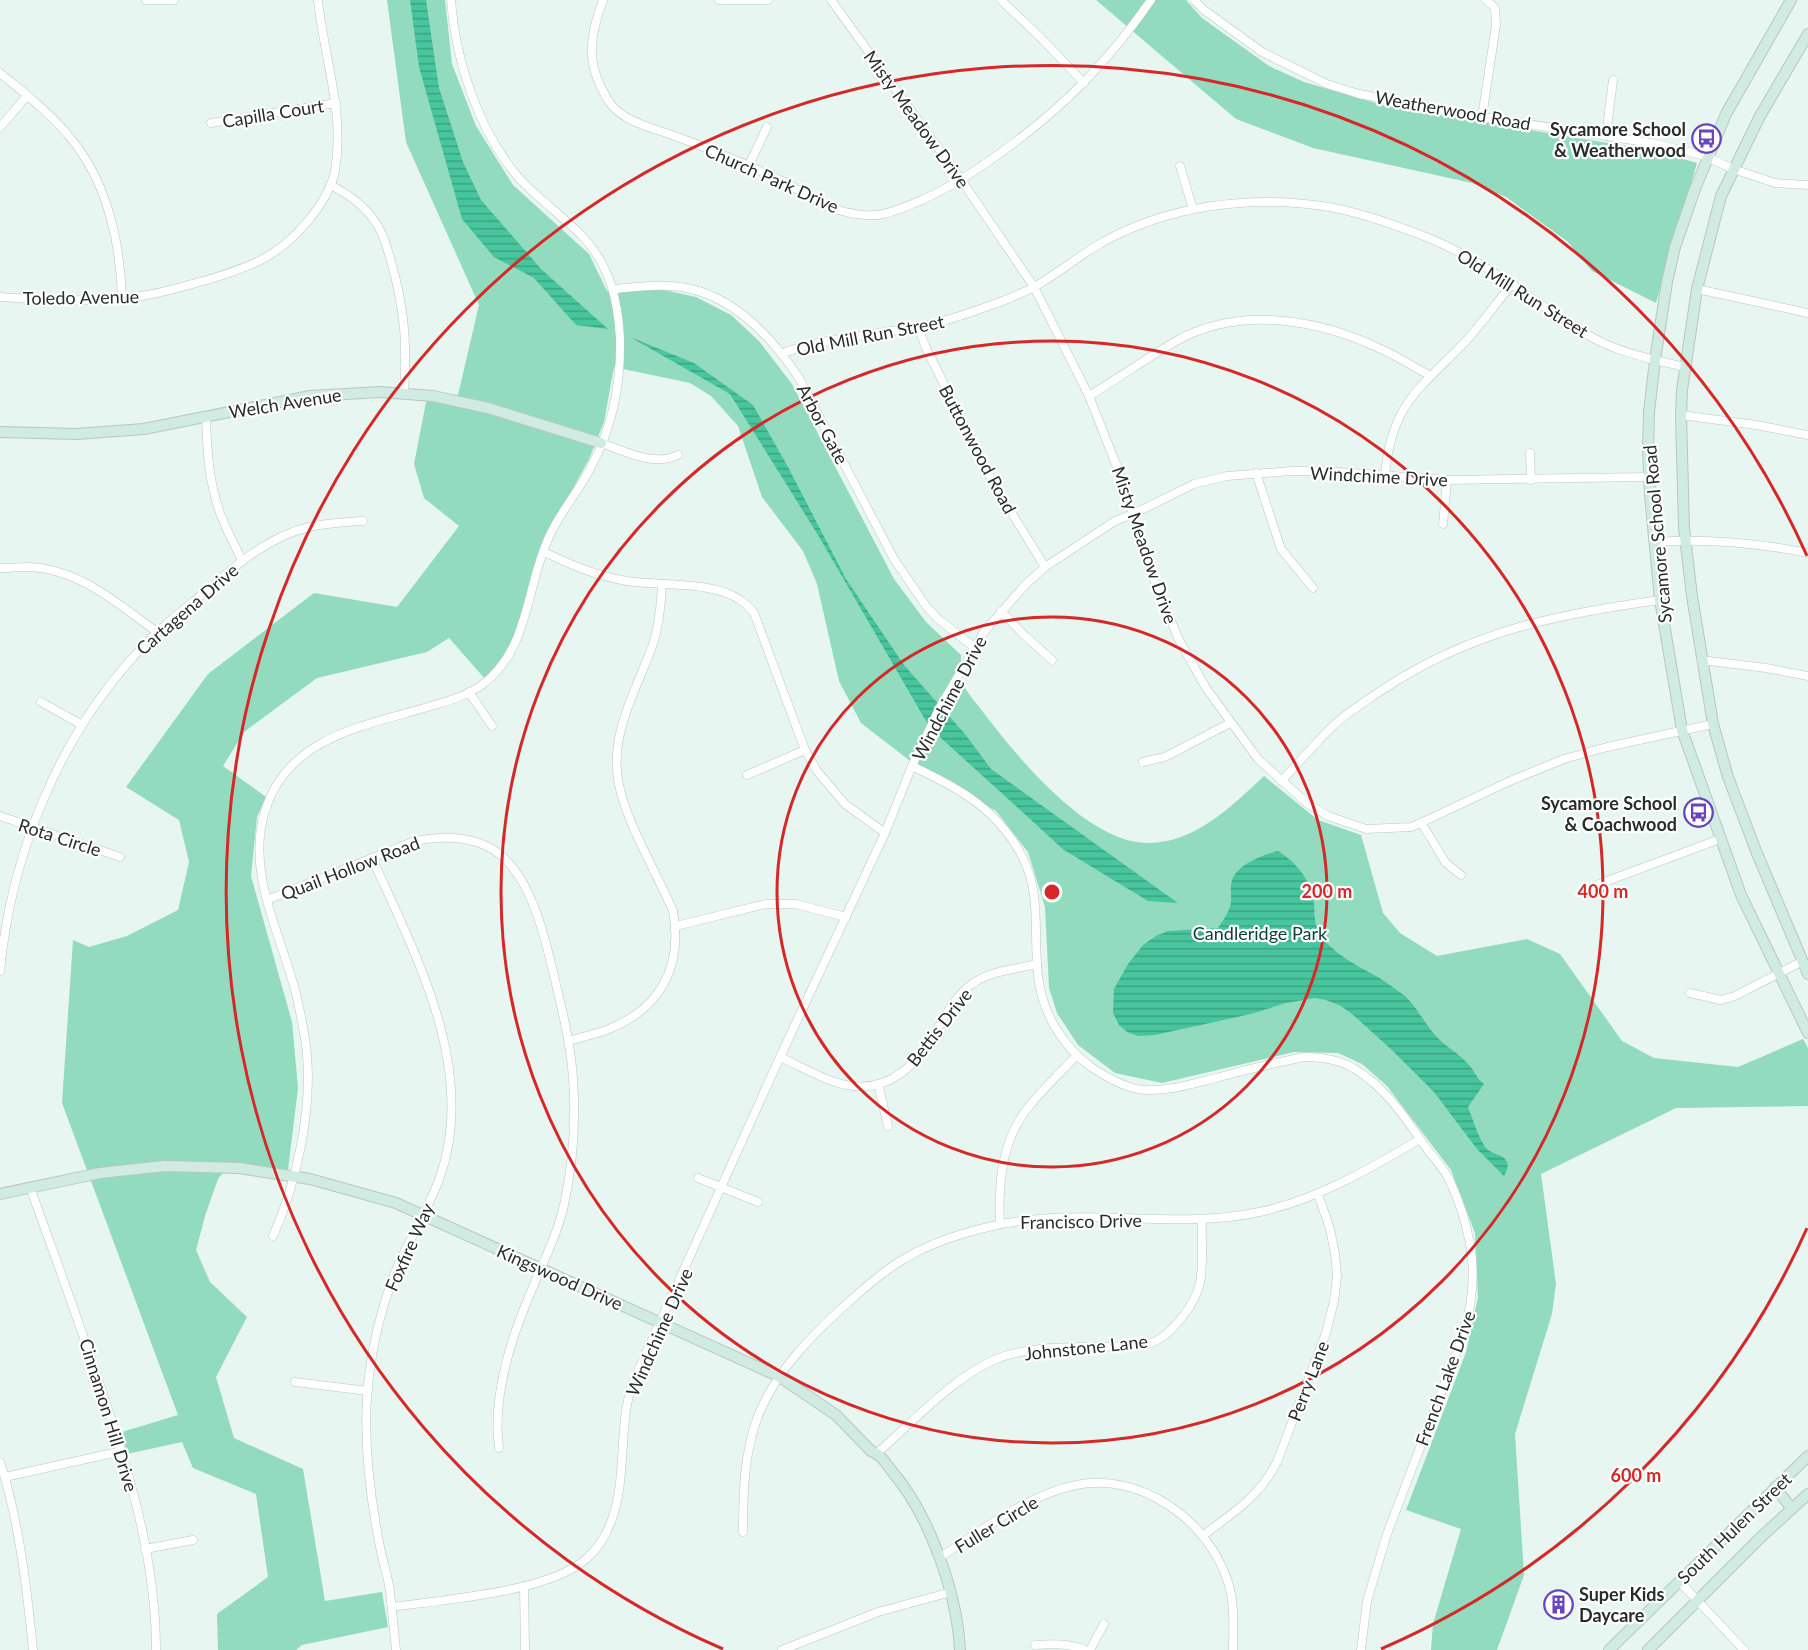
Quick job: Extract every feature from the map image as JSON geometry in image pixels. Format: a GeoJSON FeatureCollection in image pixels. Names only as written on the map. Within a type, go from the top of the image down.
{"type":"FeatureCollection","features":[{"type":"Feature","properties":{"kind":"main road","name":"Sycamore School Road"},"geometry":{"type":"LineString","coordinates":[[1791,0],[1726,114],[1707,157],[1676,247],[1667,282],[1654,360],[1649,412],[1649,477],[1660,600],[1682,730],[1741,895],[1808,1033]]}},
{"type":"Feature","properties":{"kind":"main road","name":"Sycamore School Road"},"geometry":{"type":"LineString","coordinates":[[1808,34],[1760,116],[1721,196],[1697,289],[1685,367],[1681,415],[1685,540],[1701,660],[1713,724],[1728,777],[1801,962],[1808,974]]}},
{"type":"Feature","properties":{"kind":"main road","name":"Welch Avenue"},"geometry":{"type":"LineString","coordinates":[[0,432],[76,434],[144,429],[310,396],[380,392],[434,396],[488,408],[601,443]]}},
{"type":"Feature","properties":{"kind":"main road","name":"Kingswood Drive"},"geometry":{"type":"LineString","coordinates":[[0,1194],[100,1173],[164,1166],[239,1168],[292,1175],[353,1189],[396,1203],[780,1377],[831,1410],[865,1445],[877,1453],[904,1484],[919,1512],[951,1592],[957,1615],[960,1650]]}},
{"type":"Feature","properties":{"kind":"main road","name":"South Hulen Street"},"geometry":{"type":"LineString","coordinates":[[1609,1650],[1808,1456]]}},
{"type":"Feature","properties":{"kind":"main road"},"geometry":{"type":"LineString","coordinates":[[1775,1487],[1792,1509]]}},
{"type":"Feature","properties":{"kind":"main road","name":"South Hulen Street"},"geometry":{"type":"LineString","coordinates":[[1648,1650],[1760,1538],[1808,1494]]}},
{"type":"Feature","properties":{"kind":"street"},"geometry":{"type":"LineString","coordinates":[[146,0],[174,0]]}},
{"type":"Feature","properties":{"kind":"street","name":"Toledo Avenue"},"geometry":{"type":"LineString","coordinates":[[0,297],[44,300],[122,298],[163,292],[244,269],[291,241],[314,214],[330,185],[334,173],[339,134],[336,102],[318,0]]}},
{"type":"Feature","properties":{"kind":"street"},"geometry":{"type":"LineString","coordinates":[[273,1236],[282,1215],[304,1122],[307,1057],[296,994],[262,884],[259,847],[261,828],[273,789],[300,757],[333,735],[459,698],[490,679],[504,664],[514,648],[523,625],[549,538],[591,467],[601,443],[617,392],[621,366],[618,307],[614,288],[604,265],[582,236],[518,177],[488,131],[462,66],[454,37],[451,0]]}},
{"type":"Feature","properties":{"kind":"street","name":"Church Park Drive"},"geometry":{"type":"LineString","coordinates":[[603,0],[592,35],[593,66],[599,83],[611,104],[622,115],[748,165],[838,210],[869,214],[882,214],[900,209],[962,181],[1035,128],[1084,83],[1129,33],[1151,0]]}},
{"type":"Feature","properties":{"kind":"street"},"geometry":{"type":"LineString","coordinates":[[719,0],[768,0]]}},
{"type":"Feature","properties":{"kind":"street","name":"Misty Meadow Drive"},"geometry":{"type":"LineString","coordinates":[[831,0],[962,181],[1034,287],[1089,396],[1112,453],[1150,570],[1179,640],[1206,688],[1230,723],[1258,759],[1281,782],[1328,816],[1366,829],[1393,830],[1422,824],[1510,781],[1564,759],[1713,724]]}},
{"type":"Feature","properties":{"kind":"street"},"geometry":{"type":"LineString","coordinates":[[1001,0],[1084,83]]}},
{"type":"Feature","properties":{"kind":"street","name":"Weatherwood Road"},"geometry":{"type":"LineString","coordinates":[[1194,0],[1204,10],[1262,52],[1327,84],[1359,94],[1482,117],[1652,143],[1707,157],[1733,169],[1775,183],[1808,185]]}},
{"type":"Feature","properties":{"kind":"street"},"geometry":{"type":"LineString","coordinates":[[1482,117],[1496,25],[1495,8],[1486,0]]}},
{"type":"Feature","properties":{"kind":"street"},"geometry":{"type":"LineString","coordinates":[[0,73],[67,133],[85,156],[101,186],[117,244],[122,298]]}},
{"type":"Feature","properties":{"kind":"street"},"geometry":{"type":"LineString","coordinates":[[1606,136],[1613,80]]}},
{"type":"Feature","properties":{"kind":"street"},"geometry":{"type":"LineString","coordinates":[[0,127],[27,96]]}},
{"type":"Feature","properties":{"kind":"street","name":"Capilla Court"},"geometry":{"type":"LineString","coordinates":[[211,123],[336,102]]}},
{"type":"Feature","properties":{"kind":"street"},"geometry":{"type":"LineString","coordinates":[[748,165],[767,128]]}},
{"type":"Feature","properties":{"kind":"street"},"geometry":{"type":"LineString","coordinates":[[1180,166],[1193,208]]}},
{"type":"Feature","properties":{"kind":"street"},"geometry":{"type":"LineString","coordinates":[[330,185],[364,208],[377,224],[386,243],[405,322],[407,349],[404,394]]}},
{"type":"Feature","properties":{"kind":"street","name":"Old Mill Run Street"},"geometry":{"type":"LineString","coordinates":[[783,353],[820,341],[918,327],[970,312],[1034,287],[1101,243],[1136,226],[1193,208],[1216,205],[1293,203],[1324,206],[1364,216],[1425,236],[1452,248],[1513,283],[1589,336],[1629,353],[1685,367]]}},
{"type":"Feature","properties":{"kind":"street"},"geometry":{"type":"LineString","coordinates":[[1385,476],[1392,437],[1400,415],[1414,392],[1466,340],[1513,283]]}},
{"type":"Feature","properties":{"kind":"street","name":"Arbor Gate"},"geometry":{"type":"LineString","coordinates":[[614,288],[668,286],[691,289],[717,298],[760,329],[783,353],[804,387],[894,559],[926,606],[938,619],[974,647]]}},
{"type":"Feature","properties":{"kind":"street"},"geometry":{"type":"LineString","coordinates":[[1697,289],[1808,313]]}},
{"type":"Feature","properties":{"kind":"street"},"geometry":{"type":"LineString","coordinates":[[1089,396],[1180,340],[1221,325],[1256,320],[1288,321],[1350,336],[1385,351],[1429,375]]}},
{"type":"Feature","properties":{"kind":"street","name":"Buttonwood Road"},"geometry":{"type":"LineString","coordinates":[[918,327],[940,378],[992,482],[1045,567]]}},
{"type":"Feature","properties":{"kind":"street"},"geometry":{"type":"LineString","coordinates":[[1681,415],[1808,435]]}},
{"type":"Feature","properties":{"kind":"street"},"geometry":{"type":"LineString","coordinates":[[206,417],[207,453],[213,489],[221,517],[242,561]]}},
{"type":"Feature","properties":{"kind":"street"},"geometry":{"type":"LineString","coordinates":[[601,443],[646,459],[670,459],[678,454]]}},
{"type":"Feature","properties":{"kind":"street"},"geometry":{"type":"LineString","coordinates":[[1530,453],[1532,480]]}},
{"type":"Feature","properties":{"kind":"street","name":"Windchime Drive"},"geometry":{"type":"LineString","coordinates":[[392,1607],[524,1586],[552,1578],[591,1554],[606,1533],[618,1495],[628,1396],[780,1057],[885,833],[912,766],[940,707],[974,647],[1001,611],[1045,567],[1115,521],[1194,484],[1227,476],[1324,471],[1447,480],[1649,477]]}},
{"type":"Feature","properties":{"kind":"street"},"geometry":{"type":"LineString","coordinates":[[1256,473],[1281,549],[1313,588]]}},
{"type":"Feature","properties":{"kind":"street"},"geometry":{"type":"LineString","coordinates":[[1443,524],[1447,480]]}},
{"type":"Feature","properties":{"kind":"street","name":"Cartagena Drive"},"geometry":{"type":"LineString","coordinates":[[0,971],[6,922],[21,857],[32,828],[56,772],[82,725],[108,687],[157,632],[242,561],[271,541],[310,526],[363,521]]}},
{"type":"Feature","properties":{"kind":"street"},"geometry":{"type":"LineString","coordinates":[[1655,542],[1721,540],[1808,552]]}},
{"type":"Feature","properties":{"kind":"street"},"geometry":{"type":"LineString","coordinates":[[544,552],[596,575],[628,582],[722,591],[740,599],[754,613],[805,750],[817,771],[845,804],[885,833]]}},
{"type":"Feature","properties":{"kind":"street"},"geometry":{"type":"LineString","coordinates":[[0,568],[30,567],[75,578],[95,588],[157,632]]}},
{"type":"Feature","properties":{"kind":"street"},"geometry":{"type":"LineString","coordinates":[[569,1041],[609,1029],[628,1020],[660,991],[668,979],[673,964],[676,926],[673,911],[626,809],[616,770],[618,743],[630,701],[658,626],[662,584]]}},
{"type":"Feature","properties":{"kind":"street"},"geometry":{"type":"LineString","coordinates":[[1281,782],[1335,724],[1398,680],[1436,658],[1524,624],[1590,610],[1660,600]]}},
{"type":"Feature","properties":{"kind":"street"},"geometry":{"type":"LineString","coordinates":[[1001,611],[1052,660]]}},
{"type":"Feature","properties":{"kind":"street"},"geometry":{"type":"LineString","coordinates":[[1701,660],[1808,676]]}},
{"type":"Feature","properties":{"kind":"street"},"geometry":{"type":"LineString","coordinates":[[470,692],[492,726]]}},
{"type":"Feature","properties":{"kind":"street"},"geometry":{"type":"LineString","coordinates":[[41,702],[82,725]]}},
{"type":"Feature","properties":{"kind":"street"},"geometry":{"type":"LineString","coordinates":[[1143,762],[1165,757],[1230,723]]}},
{"type":"Feature","properties":{"kind":"street"},"geometry":{"type":"LineString","coordinates":[[747,775],[805,750]]}},
{"type":"Feature","properties":{"kind":"street","name":"French Lake Drive"},"geometry":{"type":"LineString","coordinates":[[912,766],[961,790],[980,804],[1010,836],[1022,857],[1035,898],[1037,964],[1047,1011],[1056,1029],[1076,1056],[1117,1082],[1142,1090],[1170,1090],[1304,1057],[1319,1057],[1353,1068],[1373,1082],[1401,1112],[1448,1177],[1470,1243],[1473,1265],[1471,1308],[1463,1335],[1387,1534],[1367,1601],[1361,1650]]}},
{"type":"Feature","properties":{"kind":"street","name":"Rota Circle"},"geometry":{"type":"LineString","coordinates":[[0,816],[120,857]]}},
{"type":"Feature","properties":{"kind":"street"},"geometry":{"type":"LineString","coordinates":[[1422,824],[1446,863],[1461,875]]}},
{"type":"Feature","properties":{"kind":"street","name":"Quail Hollow Road"},"geometry":{"type":"LineString","coordinates":[[267,900],[416,841],[436,837],[455,837],[493,849],[503,857],[515,872],[540,920],[569,1041],[573,1078],[570,1170],[564,1206],[556,1233],[529,1295],[508,1359],[497,1417],[499,1448]]}},
{"type":"Feature","properties":{"kind":"street"},"geometry":{"type":"LineString","coordinates":[[1599,884],[1720,839]]}},
{"type":"Feature","properties":{"kind":"street","name":"Foxfire Way"},"geometry":{"type":"LineString","coordinates":[[372,858],[409,941],[438,1018],[446,1045],[451,1076],[451,1115],[441,1174],[394,1275],[381,1318],[368,1391],[367,1441],[370,1474],[380,1546],[392,1607],[396,1650]]}},
{"type":"Feature","properties":{"kind":"street"},"geometry":{"type":"LineString","coordinates":[[676,926],[766,904],[795,904],[846,917]]}},
{"type":"Feature","properties":{"kind":"street"},"geometry":{"type":"LineString","coordinates":[[1690,993],[1721,1000],[1735,996],[1801,962]]}},
{"type":"Feature","properties":{"kind":"street","name":"Bettis Drive"},"geometry":{"type":"LineString","coordinates":[[780,1057],[836,1082],[857,1086],[878,1084],[897,1078],[922,1055],[949,1009],[970,985],[983,978],[1037,964]]}},
{"type":"Feature","properties":{"kind":"street"},"geometry":{"type":"LineString","coordinates":[[1000,1224],[999,1197],[1004,1157],[1016,1125],[1030,1105],[1076,1056]]}},
{"type":"Feature","properties":{"kind":"street"},"geometry":{"type":"LineString","coordinates":[[878,1084],[888,1126]]}},
{"type":"Feature","properties":{"kind":"street","name":"Francisco Drive"},"geometry":{"type":"LineString","coordinates":[[743,1532],[743,1493],[748,1451],[757,1418],[769,1392],[820,1328],[882,1274],[906,1258],[933,1246],[1000,1224],[1065,1217],[1202,1220],[1262,1212],[1318,1194],[1420,1139]]}},
{"type":"Feature","properties":{"kind":"street"},"geometry":{"type":"LineString","coordinates":[[698,1178],[759,1202]]}},
{"type":"Feature","properties":{"kind":"street","name":"Cinnamon Hill Drive"},"geometry":{"type":"LineString","coordinates":[[30,1187],[80,1320],[140,1515],[156,1616],[156,1650]]}},
{"type":"Feature","properties":{"kind":"street","name":"Perry Lane"},"geometry":{"type":"LineString","coordinates":[[1202,1536],[1242,1507],[1260,1491],[1269,1478],[1326,1333],[1337,1276],[1330,1229],[1318,1194]]}},
{"type":"Feature","properties":{"kind":"street","name":"Johnstone Lane"},"geometry":{"type":"LineString","coordinates":[[877,1453],[965,1376],[994,1360],[1038,1349],[1149,1344],[1166,1333],[1182,1318],[1193,1301],[1200,1283],[1202,1220]]}},
{"type":"Feature","properties":{"kind":"street"},"geometry":{"type":"LineString","coordinates":[[294,1382],[368,1391]]}},
{"type":"Feature","properties":{"kind":"street"},"geometry":{"type":"LineString","coordinates":[[5,1477],[122,1451]]}},
{"type":"Feature","properties":{"kind":"street"},"geometry":{"type":"LineString","coordinates":[[0,1462],[5,1477],[26,1590],[33,1650]]}},
{"type":"Feature","properties":{"kind":"street","name":"Fuller Circle"},"geometry":{"type":"LineString","coordinates":[[939,1558],[1014,1510],[1040,1497],[1076,1485],[1097,1483],[1114,1483],[1137,1488],[1176,1510],[1212,1549],[1228,1582],[1232,1599],[1233,1650]]}},
{"type":"Feature","properties":{"kind":"street"},"geometry":{"type":"LineString","coordinates":[[145,1549],[193,1540]]}},
{"type":"Feature","properties":{"kind":"street"},"geometry":{"type":"LineString","coordinates":[[1679,1581],[1744,1650]]}},
{"type":"Feature","properties":{"kind":"street"},"geometry":{"type":"LineString","coordinates":[[524,1586],[525,1650]]}},
{"type":"Feature","properties":{"kind":"street"},"geometry":{"type":"LineString","coordinates":[[782,1650],[878,1612],[951,1592]]}},
{"type":"Feature","properties":{"kind":"street"},"geometry":{"type":"LineString","coordinates":[[1090,1650],[1104,1624]]}},
{"type":"Feature","properties":{"kind":"street"},"geometry":{"type":"LineString","coordinates":[[1035,1645],[1060,1644],[1085,1650]]}},
{"type":"Feature","properties":{"kind":"green space","name":"Candleridge Park"},"geometry":{"type":"Polygon","coordinates":[[[387,0],[445,0],[452,64],[476,126],[513,185],[589,254],[607,291],[664,290],[696,297],[731,315],[759,341],[792,384],[894,579],[926,622],[961,655],[961,679],[966,690],[1036,776],[1079,814],[1102,829],[1125,839],[1148,843],[1165,841],[1181,837],[1212,821],[1264,776],[1318,820],[1361,835],[1383,913],[1400,933],[1437,956],[1527,939],[1560,954],[1622,1041],[1654,1058],[1738,1067],[1803,1039],[1808,1048],[1808,1106],[1676,1108],[1541,1174],[1556,1284],[1552,1314],[1515,1434],[1524,1575],[1497,1650],[1431,1650],[1433,1624],[1461,1529],[1406,1510],[1466,1352],[1478,1297],[1475,1233],[1451,1170],[1387,1086],[1362,1064],[1338,1053],[1294,1052],[1162,1083],[1115,1073],[1078,1045],[1057,1013],[1049,988],[1045,907],[1028,852],[996,811],[927,774],[861,723],[839,681],[817,584],[803,551],[762,497],[738,426],[711,396],[690,383],[614,367],[604,422],[589,459],[542,546],[515,639],[486,680],[449,638],[427,652],[317,678],[244,732],[223,766],[266,797],[257,817],[251,876],[292,1022],[298,1088],[288,1170],[230,1164],[218,1179],[205,1216],[196,1250],[210,1282],[247,1317],[216,1377],[234,1438],[303,1469],[325,1601],[382,1592],[388,1627],[302,1645],[296,1650],[218,1650],[217,1614],[268,1577],[256,1494],[193,1468],[182,1442],[127,1454],[122,1432],[178,1415],[62,1103],[73,940],[89,947],[127,936],[178,910],[189,862],[179,820],[126,787],[208,674],[314,593],[397,607],[459,526],[424,498],[414,464],[428,392],[458,395],[479,305],[406,142],[387,0]]]}},
{"type":"Feature","properties":{"kind":"green space"},"geometry":{"type":"Polygon","coordinates":[[[1096,0],[1186,0],[1202,18],[1269,66],[1304,82],[1386,106],[1656,151],[1697,163],[1656,303],[1592,271],[1568,242],[1506,197],[1472,183],[1313,148],[1236,119],[1096,0]]]}},
{"type":"Feature","properties":{"kind":"shaded area"},"geometry":{"type":"Polygon","coordinates":[[[410,0],[426,0],[439,88],[463,162],[481,200],[541,269],[608,329],[576,325],[534,278],[494,257],[462,219],[419,67],[410,0]]]}},
{"type":"Feature","properties":{"kind":"shaded area"},"geometry":{"type":"Polygon","coordinates":[[[630,337],[694,363],[753,405],[846,579],[904,665],[965,734],[991,769],[1178,903],[1148,901],[1064,850],[930,728],[818,535],[730,394],[630,337]]]}},
{"type":"Feature","properties":{"kind":"shaded area"},"geometry":{"type":"Polygon","coordinates":[[[1278,851],[1290,860],[1305,877],[1313,898],[1316,925],[1325,941],[1346,959],[1382,979],[1405,996],[1434,1034],[1465,1061],[1484,1084],[1468,1107],[1485,1147],[1490,1152],[1504,1157],[1507,1162],[1504,1176],[1477,1149],[1434,1092],[1393,1051],[1352,1014],[1341,1006],[1326,1000],[1315,998],[1286,1003],[1251,1014],[1155,1035],[1138,1036],[1127,1032],[1119,1025],[1113,1013],[1114,989],[1128,964],[1143,945],[1168,931],[1218,928],[1229,909],[1231,884],[1236,873],[1252,860],[1278,851]]]}},
{"type":"Feature","properties":{"kind":"place","name":"Sycamore School & Weatherwood"},"geometry":{"type":"Point","coordinates":[1707,139]}},
{"type":"Feature","properties":{"kind":"place","name":"Sycamore School & Coachwood"},"geometry":{"type":"Point","coordinates":[1698,813]}},
{"type":"Feature","properties":{"kind":"place","name":"Super Kids Daycare"},"geometry":{"type":"Point","coordinates":[1558,1604]}}]}
